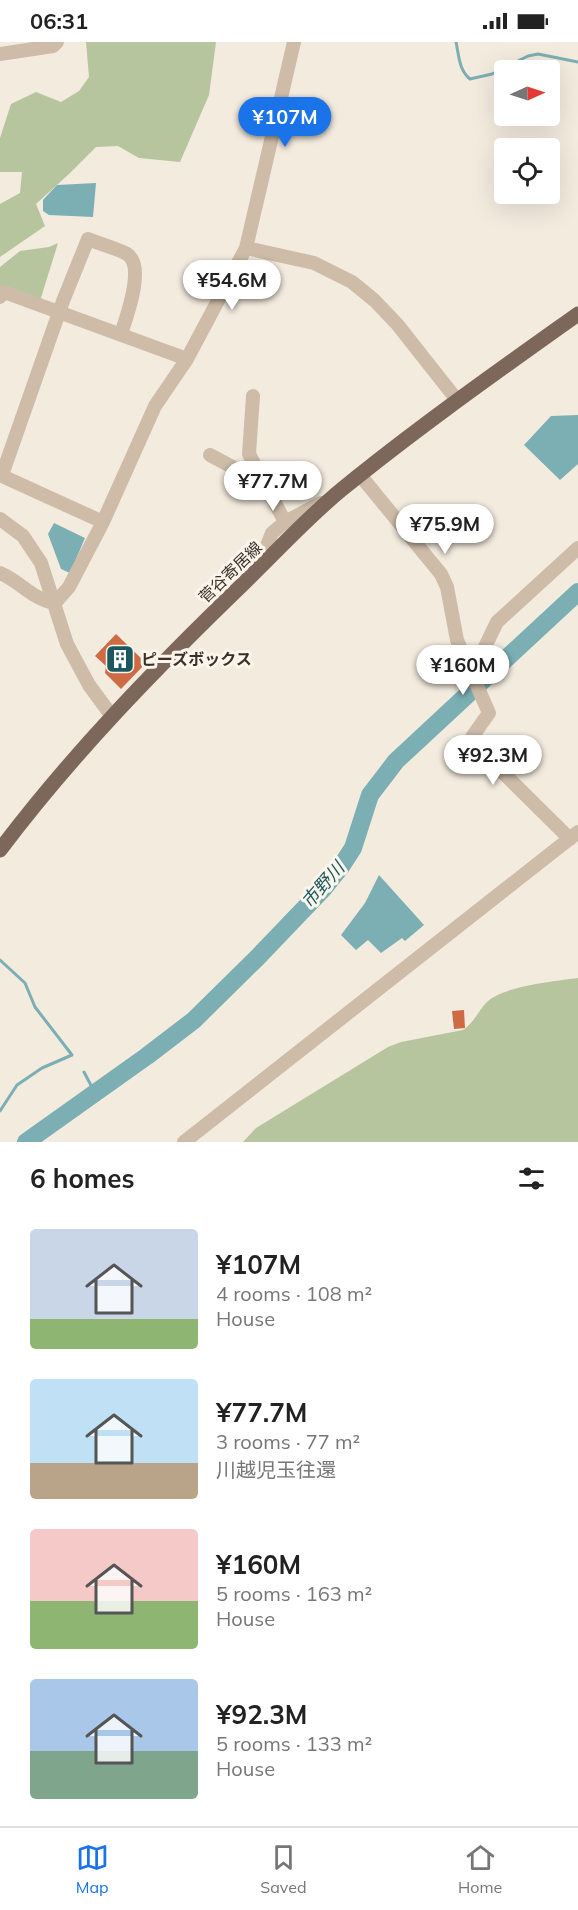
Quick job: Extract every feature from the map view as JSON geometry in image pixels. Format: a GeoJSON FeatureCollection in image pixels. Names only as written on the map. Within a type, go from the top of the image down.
{"type":"FeatureCollection","features":[{"type":"Feature","properties":{"kind":"main road","name":"菅谷寄居線"},"geometry":{"type":"LineString","coordinates":[[0,850],[111,715],[196,628],[333,497],[456,400],[578,314]]}},
{"type":"Feature","properties":{"kind":"street"},"geometry":{"type":"LineString","coordinates":[[4,50],[53,46],[57,42]]}},
{"type":"Feature","properties":{"kind":"street"},"geometry":{"type":"LineString","coordinates":[[55,603],[69,587],[103,522],[155,406],[187,359],[246,248],[294,42]]}},
{"type":"Feature","properties":{"kind":"street"},"geometry":{"type":"LineString","coordinates":[[103,522],[1,475],[88,239],[129,255],[133,261],[135,270],[133,297],[121,334]]}},
{"type":"Feature","properties":{"kind":"street"},"geometry":{"type":"LineString","coordinates":[[246,248],[314,263],[352,282],[374,300],[397,324],[456,400]]}},
{"type":"Feature","properties":{"kind":"street"},"geometry":{"type":"LineString","coordinates":[[0,297],[4,292],[187,359]]}},
{"type":"Feature","properties":{"kind":"street"},"geometry":{"type":"LineString","coordinates":[[253,396],[249,453],[285,522]]}},
{"type":"Feature","properties":{"kind":"street"},"geometry":{"type":"LineString","coordinates":[[210,455],[266,485]]}},
{"type":"Feature","properties":{"kind":"street"},"geometry":{"type":"LineString","coordinates":[[184,1142],[575,837],[472,742],[472,737],[489,713],[457,640],[447,587],[441,574],[360,475]]}},
{"type":"Feature","properties":{"kind":"street"},"geometry":{"type":"LineString","coordinates":[[257,570],[272,533],[285,522],[333,497]]}},
{"type":"Feature","properties":{"kind":"street"},"geometry":{"type":"LineString","coordinates":[[0,519],[23,536],[41,563],[67,644],[78,667],[111,715]]}},
{"type":"Feature","properties":{"kind":"street"},"geometry":{"type":"LineString","coordinates":[[469,671],[484,649],[497,622],[578,548]]}},
{"type":"Feature","properties":{"kind":"street"},"geometry":{"type":"LineString","coordinates":[[0,573],[43,601],[55,603]]}},
{"type":"Feature","properties":{"kind":"green space"},"geometry":{"type":"Polygon","coordinates":[[[86,42],[216,42],[209,95],[180,162],[139,158],[118,146],[96,147],[36,204],[45,226],[0,257],[0,204],[20,193],[22,172],[0,172],[0,138],[11,104],[36,92],[61,102],[79,91],[89,77],[86,42]]]}},
{"type":"Feature","properties":{"kind":"green space"},"geometry":{"type":"Polygon","coordinates":[[[58,243],[40,301],[0,291],[0,267],[20,251],[49,247],[58,243]]]}},
{"type":"Feature","properties":{"kind":"green space"},"geometry":{"type":"Polygon","coordinates":[[[578,978],[578,1142],[243,1142],[256,1128],[388,1047],[401,1042],[463,1030],[487,1002],[505,992],[530,985],[578,978]]]}},
{"type":"Feature","properties":{"kind":"water"},"geometry":{"type":"Polygon","coordinates":[[[96,183],[93,217],[49,215],[43,211],[43,200],[57,185],[96,183]]]}},
{"type":"Feature","properties":{"kind":"water"},"geometry":{"type":"Polygon","coordinates":[[[578,415],[578,464],[560,480],[524,445],[551,416],[578,415]]]}},
{"type":"Feature","properties":{"kind":"water"},"geometry":{"type":"Polygon","coordinates":[[[54,523],[85,538],[70,573],[61,569],[48,534],[54,523]]]}},
{"type":"Feature","properties":{"kind":"water"},"geometry":{"type":"Polygon","coordinates":[[[379,875],[424,925],[405,941],[402,938],[381,953],[368,940],[356,950],[341,935],[365,903],[379,875]]]}},
{"type":"Feature","properties":{"kind":"building","name":"ピーズボックス"},"geometry":{"type":"Polygon","coordinates":[[[116,634],[146,663],[121,689],[105,673],[106,666],[95,656],[116,634]]]}},
{"type":"Feature","properties":{"kind":"building"},"geometry":{"type":"Polygon","coordinates":[[[464,1010],[465,1028],[454,1029],[452,1011],[464,1010]]]}},
{"type":"Feature","properties":{"kind":"waterway"},"geometry":{"type":"LineString","coordinates":[[456,42],[462,67],[470,79],[492,74],[528,56],[538,54],[578,62]]}},
{"type":"Feature","properties":{"kind":"waterway","name":"市野川"},"geometry":{"type":"LineString","coordinates":[[26,1142],[194,1020],[257,958],[340,868],[353,848],[370,795],[396,761],[578,592]]}},
{"type":"Feature","properties":{"kind":"waterway"},"geometry":{"type":"LineString","coordinates":[[0,960],[25,983],[35,1007],[72,1055],[42,1068],[17,1085],[0,1111]]}},
{"type":"Feature","properties":{"kind":"waterway"},"geometry":{"type":"LineString","coordinates":[[84,1072],[95,1093]]}},
{"type":"Feature","properties":{"kind":"place","name":"ピーズボックス"},"geometry":{"type":"Point","coordinates":[120,659]}}]}
